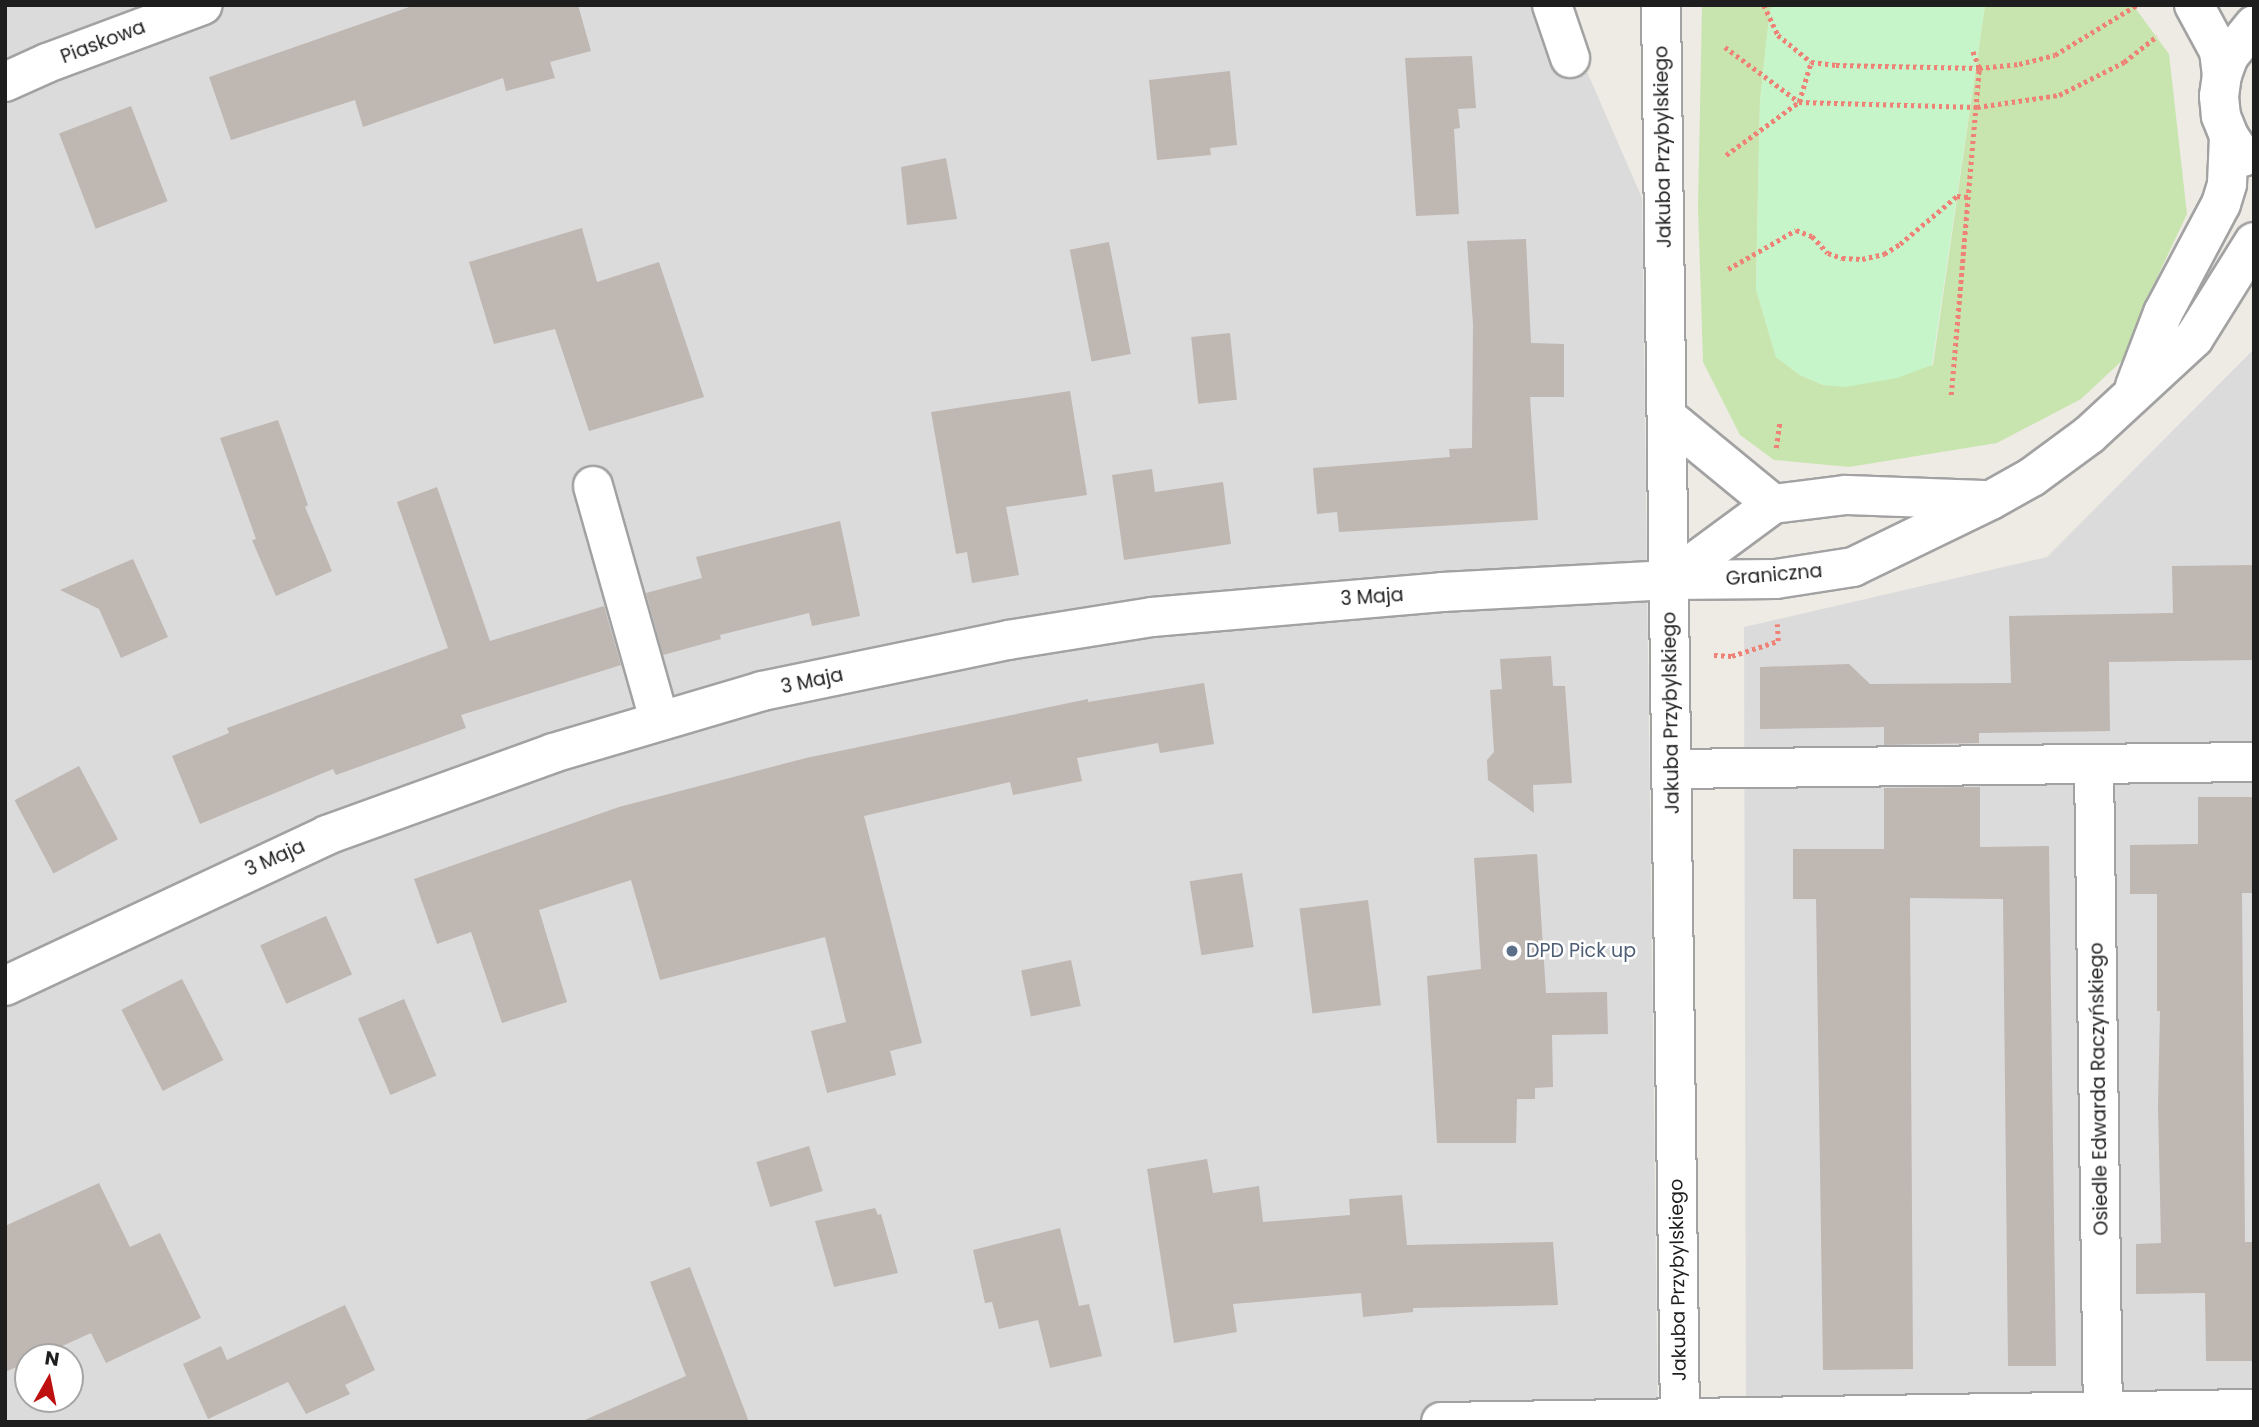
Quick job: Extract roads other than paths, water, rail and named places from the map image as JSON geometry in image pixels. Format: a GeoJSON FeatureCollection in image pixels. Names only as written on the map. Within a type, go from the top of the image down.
{"type":"FeatureCollection","features":[{"type":"Feature","properties":{"kind":"street","name":"Piaskowa"},"geometry":{"type":"LineString","coordinates":[[5,82],[59,58],[203,5]]}},
{"type":"Feature","properties":{"kind":"street"},"geometry":{"type":"LineString","coordinates":[[1552,5],[1570,58]]}},
{"type":"Feature","properties":{"kind":"street","name":"Jakuba Przybylskiego"},"geometry":{"type":"LineString","coordinates":[[1661,5],[1680,1420]]}},
{"type":"Feature","properties":{"kind":"street"},"geometry":{"type":"LineString","coordinates":[[2194,5],[2219,51],[2222,75],[2221,116],[2229,136],[2254,167]]}},
{"type":"Feature","properties":{"kind":"street"},"geometry":{"type":"LineString","coordinates":[[2222,75],[2229,56],[2254,25]]}},
{"type":"Feature","properties":{"kind":"street","name":"Graniczna"},"geometry":{"type":"LineString","coordinates":[[2133,392],[2162,313],[2221,204],[2227,184],[2229,136]]}},
{"type":"Feature","properties":{"kind":"street","name":"Graniczna"},"geometry":{"type":"LineString","coordinates":[[1670,580],[1776,579],[1853,567],[1991,500],[2063,456],[2194,338],[2254,242]]}},
{"type":"Feature","properties":{"kind":"street"},"geometry":{"type":"LineString","coordinates":[[1667,416],[1773,504]]}},
{"type":"Feature","properties":{"kind":"street"},"geometry":{"type":"LineString","coordinates":[[593,486],[659,720]]}},
{"type":"Feature","properties":{"kind":"street","name":"Graniczna"},"geometry":{"type":"LineString","coordinates":[[1670,580],[1773,504],[1846,495],[1991,500]]}},
{"type":"Feature","properties":{"kind":"street","name":"3 Maja"},"geometry":{"type":"LineString","coordinates":[[5,986],[327,835],[476,780],[659,720],[762,691],[895,663],[1152,617],[1442,592],[1670,580]]}},
{"type":"Feature","properties":{"kind":"street"},"geometry":{"type":"LineString","coordinates":[[1672,769],[2254,762]]}},
{"type":"Feature","properties":{"kind":"street","name":"Osiedle Edwarda Raczyńskiego"},"geometry":{"type":"LineString","coordinates":[[2094,766],[2103,1417]]}},
{"type":"Feature","properties":{"kind":"street"},"geometry":{"type":"LineString","coordinates":[[1441,1422],[2103,1417],[2254,1409]]}},
{"type":"Feature","properties":{"kind":"place","name":"DPD Pick up"},"geometry":{"type":"Point","coordinates":[1512,951]}}]}
